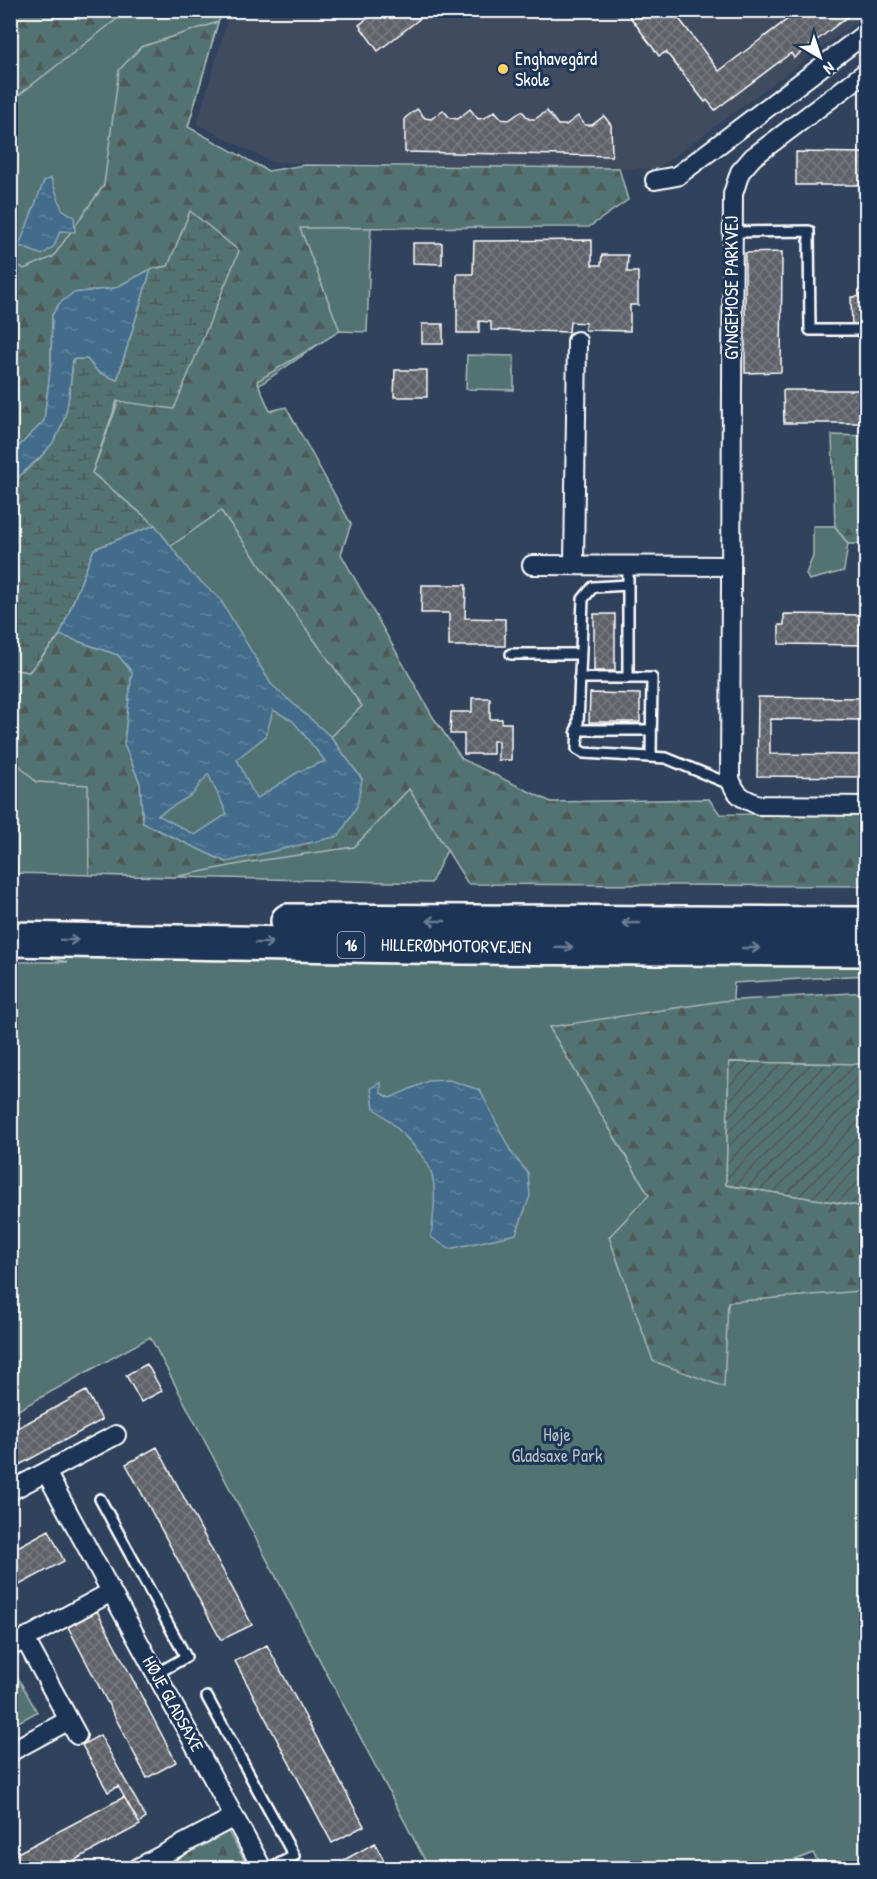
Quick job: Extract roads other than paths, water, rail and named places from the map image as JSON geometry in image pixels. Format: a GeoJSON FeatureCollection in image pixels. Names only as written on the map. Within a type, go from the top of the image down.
{"type":"FeatureCollection","features":[{"type":"Feature","properties":{"kind":"highway"},"geometry":{"type":"LineString","coordinates":[[690,923],[867,915]]}},
{"type":"Feature","properties":{"kind":"highway","name":"HILLERØDMOTORVEJEN"},"geometry":{"type":"LineString","coordinates":[[10,916],[867,924]]}},
{"type":"Feature","properties":{"kind":"highway","name":"HILLERØDMOTORVEJEN"},"geometry":{"type":"LineString","coordinates":[[10,939],[462,947],[867,949]]}},
{"type":"Feature","properties":{"kind":"street"},"geometry":{"type":"LineString","coordinates":[[655,180],[676,176],[867,33]]}},
{"type":"Feature","properties":{"kind":"street","name":"GYNGEMOSE PARKVEJ"},"geometry":{"type":"LineString","coordinates":[[732,785],[730,778],[730,566],[733,194],[740,172],[753,157],[867,72]]}},
{"type":"Feature","properties":{"kind":"street"},"geometry":{"type":"LineString","coordinates":[[574,564],[577,341]]}},
{"type":"Feature","properties":{"kind":"street"},"geometry":{"type":"LineString","coordinates":[[532,565],[730,566]]}},
{"type":"Feature","properties":{"kind":"street"},"geometry":{"type":"LineString","coordinates":[[732,785],[734,791],[744,800],[759,805],[867,806]]}},
{"type":"Feature","properties":{"kind":"street"},"geometry":{"type":"LineString","coordinates":[[10,1491],[116,1435]]}},
{"type":"Feature","properties":{"kind":"street","name":"HØJE GLADSAXE"},"geometry":{"type":"LineString","coordinates":[[46,1472],[262,1869]]}},
{"type":"Feature","properties":{"kind":"street"},"geometry":{"type":"LineString","coordinates":[[10,1752],[73,1728],[18,1643],[111,1592]]}},
{"type":"Feature","properties":{"kind":"street"},"geometry":{"type":"LineString","coordinates":[[138,1869],[234,1817]]}},
{"type":"Feature","properties":{"kind":"lane"},"geometry":{"type":"LineString","coordinates":[[732,232],[809,231],[810,330],[867,330]]}},
{"type":"Feature","properties":{"kind":"lane"},"geometry":{"type":"LineString","coordinates":[[628,565],[628,678]]}},
{"type":"Feature","properties":{"kind":"lane"},"geometry":{"type":"LineString","coordinates":[[628,585],[593,587],[585,594],[576,746],[581,752],[651,755],[674,761],[732,785]]}},
{"type":"Feature","properties":{"kind":"lane"},"geometry":{"type":"LineString","coordinates":[[511,654],[580,654]]}},
{"type":"Feature","properties":{"kind":"lane"},"geometry":{"type":"LineString","coordinates":[[579,678],[652,678],[651,755]]}},
{"type":"Feature","properties":{"kind":"lane"},"geometry":{"type":"LineString","coordinates":[[576,730],[651,730]]}},
{"type":"Feature","properties":{"kind":"lane"},"geometry":{"type":"LineString","coordinates":[[100,1499],[186,1657],[156,1674]]}},
{"type":"Feature","properties":{"kind":"lane"},"geometry":{"type":"LineString","coordinates":[[207,1697],[294,1856],[271,1869]]}},
{"type":"Feature","properties":{"kind":"water"},"geometry":{"type":"Polygon","coordinates":[[[51,178],[62,209],[74,217],[75,232],[60,231],[54,246],[42,255],[19,246],[44,181],[51,178]]]}},
{"type":"Feature","properties":{"kind":"water"},"geometry":{"type":"Polygon","coordinates":[[[151,269],[117,380],[98,372],[87,359],[73,359],[67,408],[60,430],[46,451],[11,487],[11,454],[44,421],[51,363],[52,315],[59,304],[73,293],[115,288],[151,269]]]}},
{"type":"Feature","properties":{"kind":"water"},"geometry":{"type":"Polygon","coordinates":[[[155,525],[191,573],[220,599],[271,684],[331,737],[362,779],[357,806],[339,836],[226,862],[143,823],[140,783],[124,744],[132,672],[118,655],[60,635],[94,549],[155,525]],[[273,710],[266,736],[237,759],[256,799],[298,772],[325,761],[293,721],[273,710]],[[208,774],[192,795],[158,815],[195,835],[227,814],[208,774]]]}},
{"type":"Feature","properties":{"kind":"water"},"geometry":{"type":"Polygon","coordinates":[[[449,1080],[480,1090],[511,1152],[528,1173],[530,1196],[516,1234],[449,1249],[431,1237],[434,1190],[429,1167],[408,1139],[374,1108],[371,1088],[381,1082],[381,1093],[390,1098],[428,1081],[449,1080]]]}},
{"type":"Feature","properties":{"kind":"place","name":"Enghavegård Skole"},"geometry":{"type":"Point","coordinates":[503,69]}},
{"type":"Feature","properties":{"kind":"park label","name":"Høje Gladsaxe Park"},"geometry":{"type":"Point","coordinates":[557,1445]}}]}
